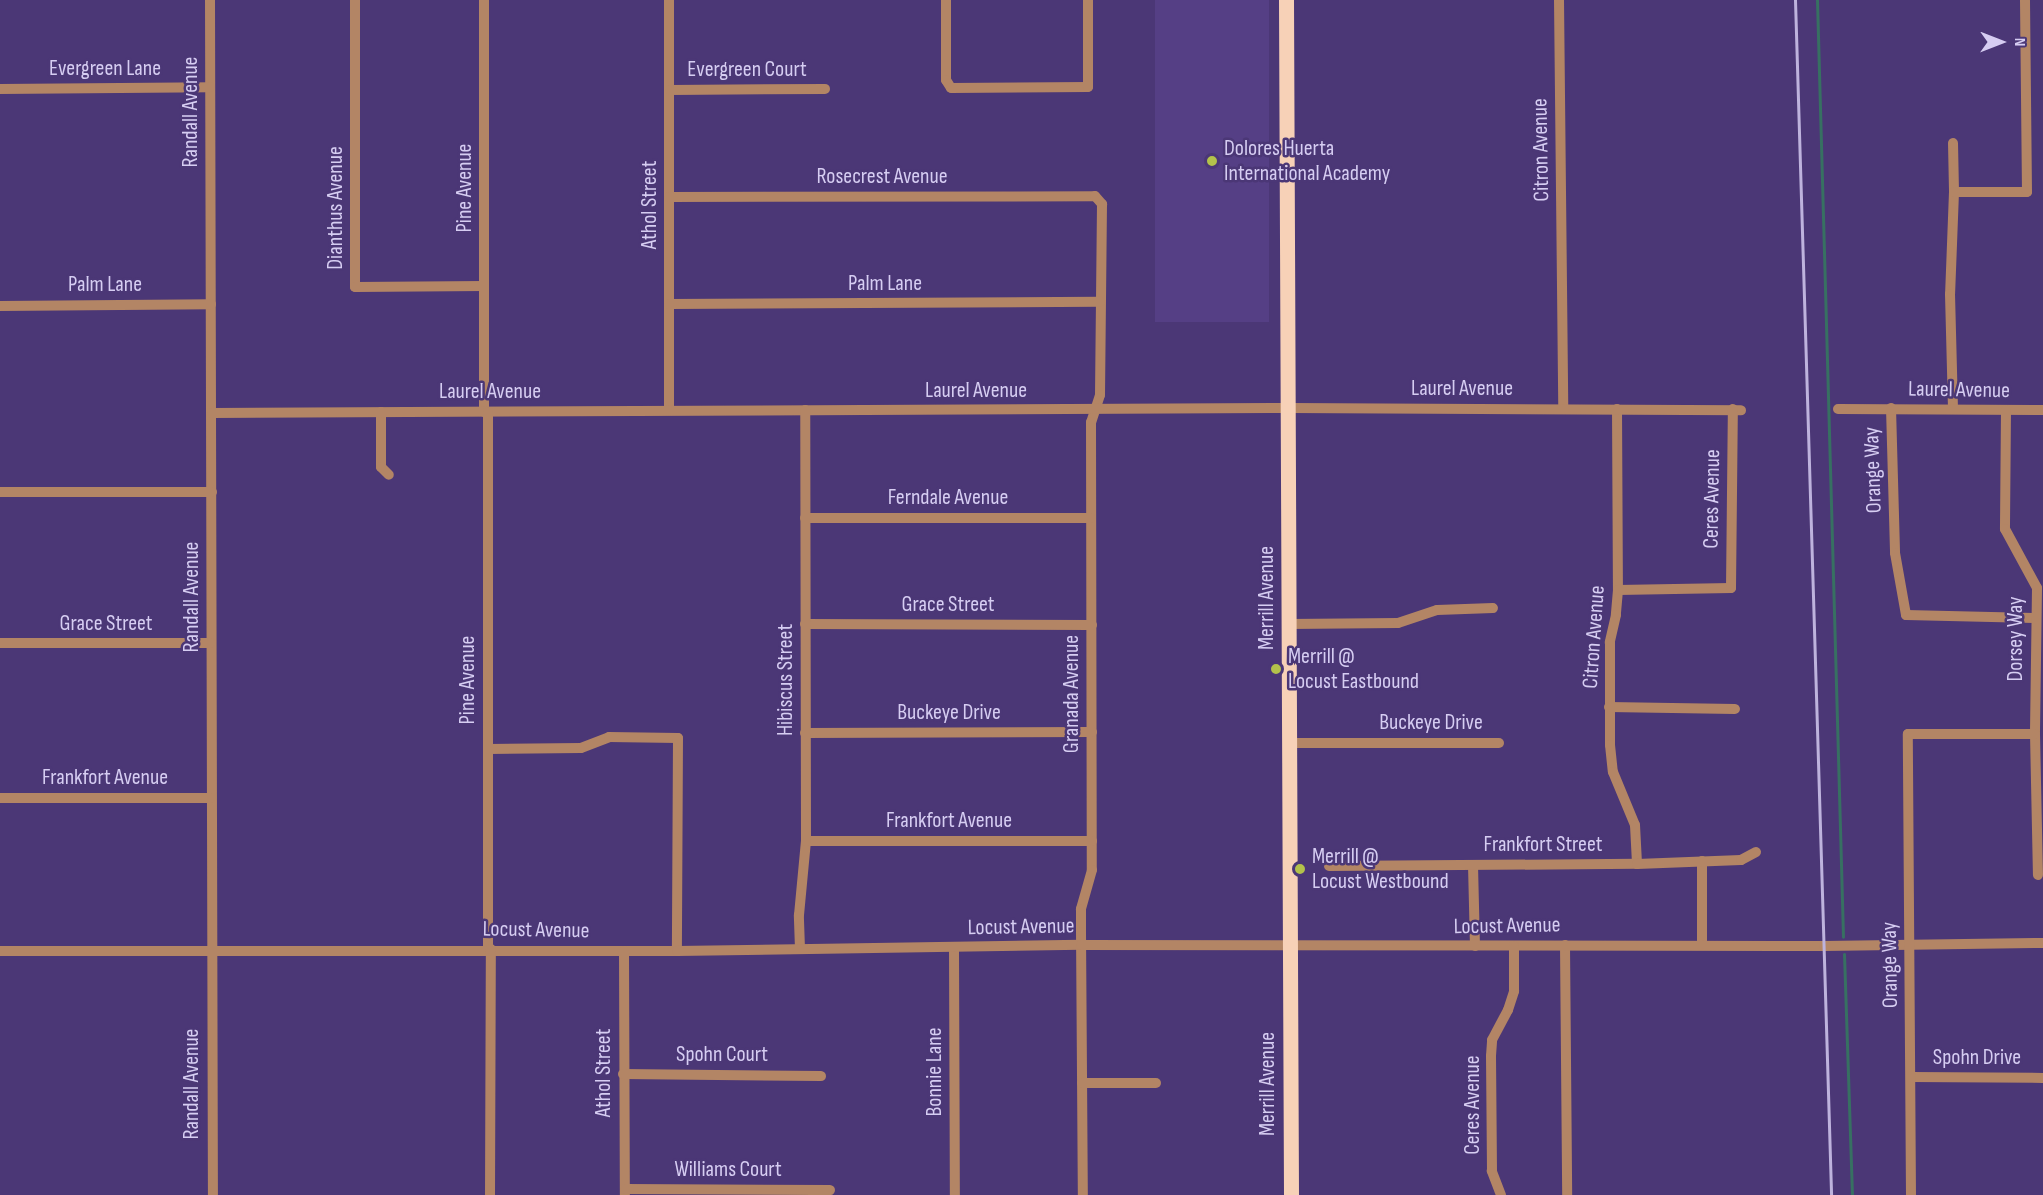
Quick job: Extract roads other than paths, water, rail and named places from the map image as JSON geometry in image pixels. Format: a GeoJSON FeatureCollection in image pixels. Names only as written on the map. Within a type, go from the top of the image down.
{"type":"FeatureCollection","features":[{"type":"Feature","properties":{"kind":"main road","name":"Merrill Avenue"},"geometry":{"type":"LineString","coordinates":[[1286,0],[1291,1195]]}},
{"type":"Feature","properties":{"kind":"street","name":"Randall Avenue"},"geometry":{"type":"LineString","coordinates":[[210,0],[213,1195]]}},
{"type":"Feature","properties":{"kind":"street","name":"Dianthus Avenue"},"geometry":{"type":"LineString","coordinates":[[354,0],[356,287],[484,286]]}},
{"type":"Feature","properties":{"kind":"street","name":"Pine Avenue"},"geometry":{"type":"LineString","coordinates":[[484,0],[490,1195]]}},
{"type":"Feature","properties":{"kind":"street","name":"Athol Street"},"geometry":{"type":"LineString","coordinates":[[669,0],[669,410]]}},
{"type":"Feature","properties":{"kind":"street"},"geometry":{"type":"LineString","coordinates":[[946,0],[946,80],[951,88],[1088,87],[1088,0]]}},
{"type":"Feature","properties":{"kind":"street","name":"Citron Avenue"},"geometry":{"type":"LineString","coordinates":[[1559,0],[1563,408]]}},
{"type":"Feature","properties":{"kind":"street"},"geometry":{"type":"LineString","coordinates":[[1954,192],[2027,192],[2025,0]]}},
{"type":"Feature","properties":{"kind":"street","name":"Evergreen Lane"},"geometry":{"type":"LineString","coordinates":[[0,89],[210,87]]}},
{"type":"Feature","properties":{"kind":"street","name":"Evergreen Court"},"geometry":{"type":"LineString","coordinates":[[670,90],[825,89]]}},
{"type":"Feature","properties":{"kind":"street"},"geometry":{"type":"LineString","coordinates":[[1953,144],[1954,192],[1950,294],[1953,409]]}},
{"type":"Feature","properties":{"kind":"street","name":"Rosecrest Avenue"},"geometry":{"type":"LineString","coordinates":[[669,196],[1095,196]]}},
{"type":"Feature","properties":{"kind":"street","name":"Granada Avenue"},"geometry":{"type":"LineString","coordinates":[[1083,1195],[1081,909],[1092,870],[1091,422],[1100,396],[1101,204],[1095,196]]}},
{"type":"Feature","properties":{"kind":"street","name":"Palm Lane"},"geometry":{"type":"LineString","coordinates":[[669,304],[1100,302]]}},
{"type":"Feature","properties":{"kind":"street","name":"Palm Lane"},"geometry":{"type":"LineString","coordinates":[[0,306],[211,304]]}},
{"type":"Feature","properties":{"kind":"street","name":"Laurel Avenue"},"geometry":{"type":"LineString","coordinates":[[212,414],[669,410],[1094,411],[1289,408],[1737,410]]}},
{"type":"Feature","properties":{"kind":"street","name":"Orange Way"},"geometry":{"type":"LineString","coordinates":[[1891,408],[1895,553],[1906,615],[2036,618]]}},
{"type":"Feature","properties":{"kind":"street","name":"Citron Avenue"},"geometry":{"type":"LineString","coordinates":[[1617,409],[1618,590],[1610,642],[1609,707],[1613,772],[1635,825],[1637,864]]}},
{"type":"Feature","properties":{"kind":"street","name":"Laurel Avenue"},"geometry":{"type":"LineString","coordinates":[[1838,409],[2043,410]]}},
{"type":"Feature","properties":{"kind":"street","name":"Hibiscus Street"},"geometry":{"type":"LineString","coordinates":[[800,949],[799,915],[806,841],[805,410]]}},
{"type":"Feature","properties":{"kind":"street","name":"Ceres Avenue"},"geometry":{"type":"LineString","coordinates":[[1618,590],[1731,588],[1737,410]]}},
{"type":"Feature","properties":{"kind":"street","name":"Dorsey Way"},"geometry":{"type":"LineString","coordinates":[[2006,410],[2005,529],[2037,588],[2035,734],[2038,875]]}},
{"type":"Feature","properties":{"kind":"street"},"geometry":{"type":"LineString","coordinates":[[381,412],[381,467],[389,475]]}},
{"type":"Feature","properties":{"kind":"street"},"geometry":{"type":"LineString","coordinates":[[0,492],[212,492]]}},
{"type":"Feature","properties":{"kind":"street","name":"Ferndale Avenue"},"geometry":{"type":"LineString","coordinates":[[806,518],[1091,518]]}},
{"type":"Feature","properties":{"kind":"street"},"geometry":{"type":"LineString","coordinates":[[1289,624],[1398,622],[1437,610],[1493,608]]}},
{"type":"Feature","properties":{"kind":"street","name":"Grace Street"},"geometry":{"type":"LineString","coordinates":[[805,624],[1092,625]]}},
{"type":"Feature","properties":{"kind":"street","name":"Grace Street"},"geometry":{"type":"LineString","coordinates":[[0,643],[211,643]]}},
{"type":"Feature","properties":{"kind":"street"},"geometry":{"type":"LineString","coordinates":[[1609,707],[1735,709]]}},
{"type":"Feature","properties":{"kind":"street","name":"Buckeye Drive"},"geometry":{"type":"LineString","coordinates":[[806,733],[1092,732]]}},
{"type":"Feature","properties":{"kind":"street","name":"Orange Way"},"geometry":{"type":"LineString","coordinates":[[1911,1195],[1908,734],[2035,734]]}},
{"type":"Feature","properties":{"kind":"street"},"geometry":{"type":"LineString","coordinates":[[488,749],[581,748],[609,737],[678,738],[677,951]]}},
{"type":"Feature","properties":{"kind":"street","name":"Buckeye Drive"},"geometry":{"type":"LineString","coordinates":[[1290,743],[1499,743]]}},
{"type":"Feature","properties":{"kind":"street","name":"Frankfort Avenue"},"geometry":{"type":"LineString","coordinates":[[0,798],[211,798]]}},
{"type":"Feature","properties":{"kind":"street","name":"Frankfort Avenue"},"geometry":{"type":"LineString","coordinates":[[806,841],[1092,841]]}},
{"type":"Feature","properties":{"kind":"street","name":"Frankfort Street"},"geometry":{"type":"LineString","coordinates":[[1329,866],[1637,864],[1740,860],[1756,852]]}},
{"type":"Feature","properties":{"kind":"street"},"geometry":{"type":"LineString","coordinates":[[1702,861],[1702,945]]}},
{"type":"Feature","properties":{"kind":"street"},"geometry":{"type":"LineString","coordinates":[[1473,865],[1475,946]]}},
{"type":"Feature","properties":{"kind":"street","name":"Locust Avenue"},"geometry":{"type":"LineString","coordinates":[[0,951],[489,949],[677,951],[1081,945],[1824,946],[1909,943],[2043,943]]}},
{"type":"Feature","properties":{"kind":"street"},"geometry":{"type":"LineString","coordinates":[[1565,945],[1567,1195]]}},
{"type":"Feature","properties":{"kind":"street","name":"Ceres Avenue"},"geometry":{"type":"LineString","coordinates":[[1501,1195],[1492,1171],[1491,1056],[1492,1040],[1508,1010],[1514,991],[1514,946]]}},
{"type":"Feature","properties":{"kind":"street","name":"Bonnie Lane"},"geometry":{"type":"LineString","coordinates":[[954,948],[955,1195]]}},
{"type":"Feature","properties":{"kind":"street","name":"Athol Street"},"geometry":{"type":"LineString","coordinates":[[624,951],[625,1192]]}},
{"type":"Feature","properties":{"kind":"street","name":"Spohn Court"},"geometry":{"type":"LineString","coordinates":[[623,1074],[821,1076]]}},
{"type":"Feature","properties":{"kind":"street","name":"Spohn Drive"},"geometry":{"type":"LineString","coordinates":[[1911,1077],[2043,1077]]}},
{"type":"Feature","properties":{"kind":"street"},"geometry":{"type":"LineString","coordinates":[[1082,1083],[1156,1083]]}},
{"type":"Feature","properties":{"kind":"street","name":"Williams Court"},"geometry":{"type":"LineString","coordinates":[[625,1192],[830,1190]]}},
{"type":"Feature","properties":{"kind":"waterway"},"geometry":{"type":"LineString","coordinates":[[1817,0],[1843,937]]}},
{"type":"Feature","properties":{"kind":"waterway"},"geometry":{"type":"LineString","coordinates":[[1844,954],[1852,1195]]}},
{"type":"Feature","properties":{"kind":"railway"},"geometry":{"type":"LineString","coordinates":[[1795,0],[1831,1195]]}},
{"type":"Feature","properties":{"kind":"place","name":"Dolores Huerta International Academy"},"geometry":{"type":"Point","coordinates":[1212,161]}},
{"type":"Feature","properties":{"kind":"place","name":"Merrill @ Locust Eastbound"},"geometry":{"type":"Point","coordinates":[1276,669]}},
{"type":"Feature","properties":{"kind":"place","name":"Merrill @ Locust Westbound"},"geometry":{"type":"Point","coordinates":[1300,869]}}]}
